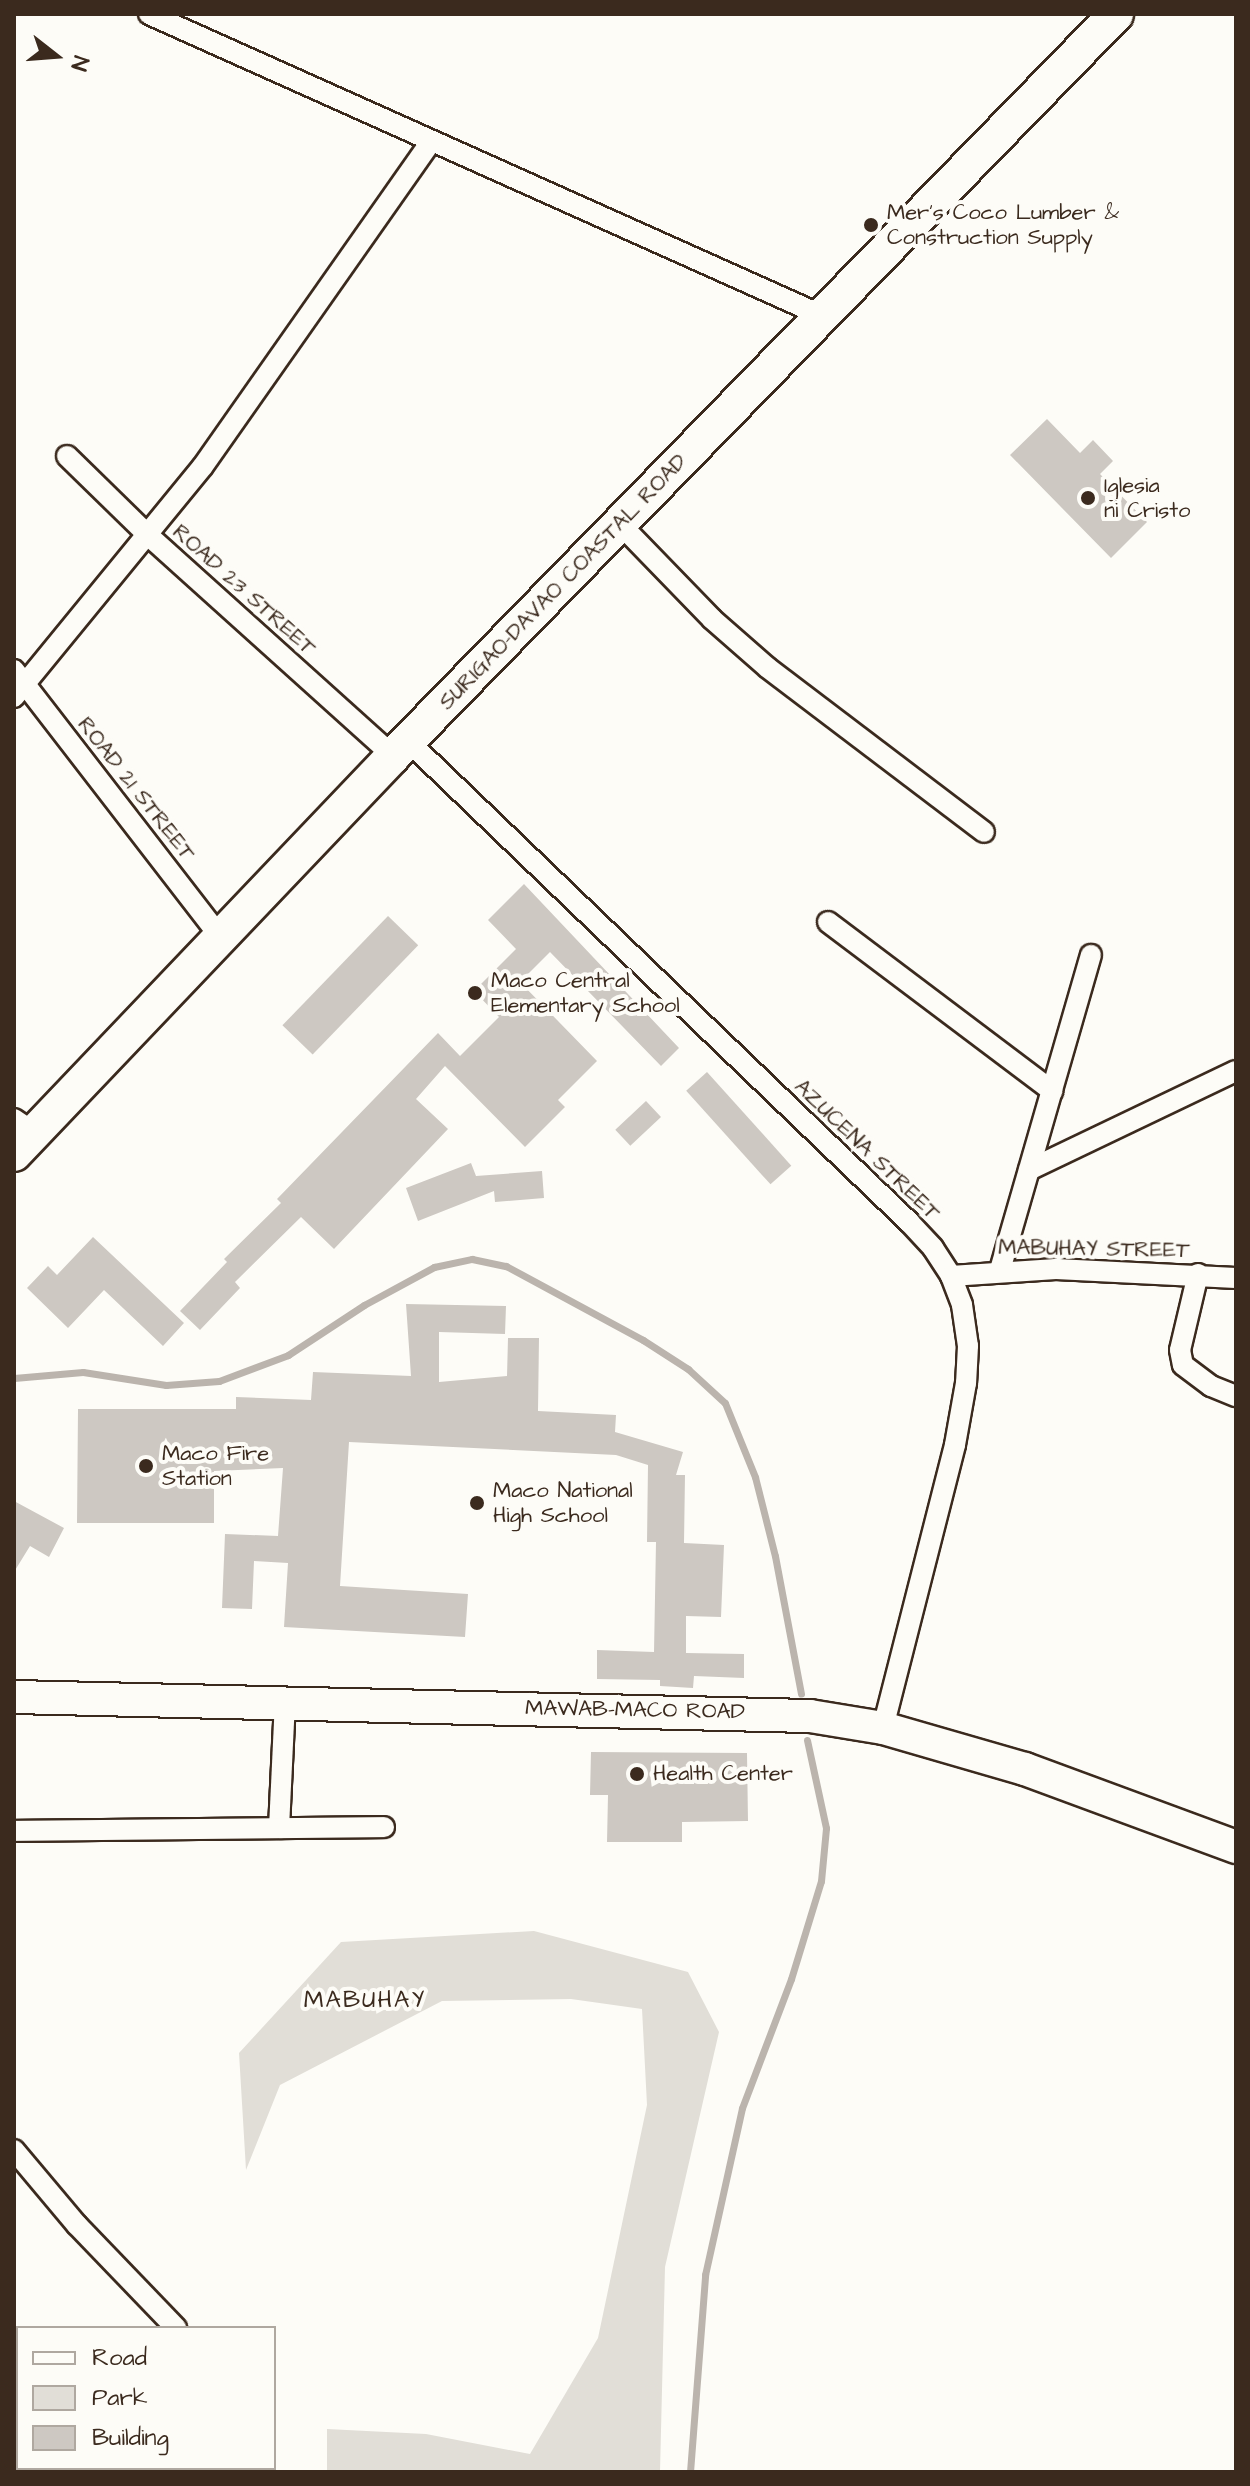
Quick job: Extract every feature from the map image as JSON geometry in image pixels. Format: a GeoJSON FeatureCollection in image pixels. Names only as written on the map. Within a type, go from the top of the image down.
{"type":"FeatureCollection","features":[{"type":"Feature","properties":{"kind":"highway","name":"SURIGAO-DAVAO COASTAL ROAD"},"geometry":{"type":"LineString","coordinates":[[21,1135],[220,937],[400,748],[621,525],[1116,14]]}},
{"type":"Feature","properties":{"kind":"main road","name":"MAWAB-MACO ROAD"},"geometry":{"type":"LineString","coordinates":[[14,1697],[766,1714],[846,1720],[1025,1769],[1236,1847]]}},
{"type":"Feature","properties":{"kind":"street"},"geometry":{"type":"LineString","coordinates":[[149,14],[823,316]]}},
{"type":"Feature","properties":{"kind":"street"},"geometry":{"type":"LineString","coordinates":[[17,684],[149,536],[203,466],[431,141]]}},
{"type":"Feature","properties":{"kind":"street","name":"ROAD 23 STREET"},"geometry":{"type":"LineString","coordinates":[[67,456],[149,536],[400,748]]}},
{"type":"Feature","properties":{"kind":"street"},"geometry":{"type":"LineString","coordinates":[[621,525],[712,619],[768,668],[984,832]]}},
{"type":"Feature","properties":{"kind":"street","name":"ROAD 21 STREET"},"geometry":{"type":"LineString","coordinates":[[17,684],[220,937]]}},
{"type":"Feature","properties":{"kind":"street","name":"AZUCENA STREET"},"geometry":{"type":"LineString","coordinates":[[400,748],[909,1222],[933,1248],[951,1276],[962,1305],[968,1346],[966,1383],[955,1445],[883,1728]]}},
{"type":"Feature","properties":{"kind":"street"},"geometry":{"type":"LineString","coordinates":[[828,922],[1052,1091]]}},
{"type":"Feature","properties":{"kind":"street"},"geometry":{"type":"LineString","coordinates":[[1000,1270],[1091,955]]}},
{"type":"Feature","properties":{"kind":"street"},"geometry":{"type":"LineString","coordinates":[[1029,1170],[1236,1071]]}},
{"type":"Feature","properties":{"kind":"street","name":"MABUHAY STREET"},"geometry":{"type":"LineString","coordinates":[[951,1276],[1000,1270],[1198,1274],[1236,1278]]}},
{"type":"Feature","properties":{"kind":"street"},"geometry":{"type":"LineString","coordinates":[[1198,1274],[1180,1350],[1183,1365],[1211,1386],[1236,1396]]}},
{"type":"Feature","properties":{"kind":"street"},"geometry":{"type":"LineString","coordinates":[[279,1828],[285,1703]]}},
{"type":"Feature","properties":{"kind":"street"},"geometry":{"type":"LineString","coordinates":[[14,1831],[384,1827]]}},
{"type":"Feature","properties":{"kind":"street"},"geometry":{"type":"LineString","coordinates":[[14,2150],[77,2225],[174,2326]]}},
{"type":"Feature","properties":{"kind":"green space"},"geometry":{"type":"Polygon","coordinates":[[[534,1931],[688,1972],[719,2032],[665,2267],[660,2472],[327,2472],[327,2429],[426,2434],[530,2454],[598,2338],[647,2105],[642,2009],[571,1999],[442,2001],[280,2085],[246,2170],[239,2053],[341,1942],[534,1931]]]}},
{"type":"Feature","properties":{"kind":"green space"},"geometry":{"type":"Polygon","coordinates":[[[16,2392],[16,2470],[52,2470],[14,2472],[16,2392]]]}},
{"type":"Feature","properties":{"kind":"building","name":"Iglesia ni Cristo"},"geometry":{"type":"Polygon","coordinates":[[[1047,419],[1080,453],[1093,440],[1113,461],[1100,474],[1147,522],[1111,558],[1010,455],[1047,419]]]}},
{"type":"Feature","properties":{"kind":"building"},"geometry":{"type":"Polygon","coordinates":[[[524,884],[679,1048],[661,1066],[550,952],[520,982],[597,1061],[558,1100],[565,1107],[525,1147],[445,1066],[416,1099],[448,1129],[334,1249],[301,1217],[235,1282],[240,1288],[200,1330],[180,1311],[227,1262],[224,1259],[281,1203],[277,1199],[438,1033],[460,1056],[499,1017],[474,991],[516,949],[488,920],[524,884]]]}},
{"type":"Feature","properties":{"kind":"building"},"geometry":{"type":"Polygon","coordinates":[[[388,916],[418,945],[313,1055],[282,1025],[388,916]]]}},
{"type":"Feature","properties":{"kind":"building"},"geometry":{"type":"Polygon","coordinates":[[[707,1072],[791,1166],[771,1184],[686,1091],[707,1072]]]}},
{"type":"Feature","properties":{"kind":"building"},"geometry":{"type":"Polygon","coordinates":[[[646,1101],[661,1117],[630,1146],[615,1130],[646,1101]]]}},
{"type":"Feature","properties":{"kind":"building"},"geometry":{"type":"Polygon","coordinates":[[[471,1163],[476,1176],[542,1171],[544,1198],[495,1202],[494,1191],[418,1221],[406,1188],[471,1163]]]}},
{"type":"Feature","properties":{"kind":"building"},"geometry":{"type":"Polygon","coordinates":[[[93,1237],[184,1323],[163,1346],[104,1290],[68,1328],[27,1288],[48,1266],[57,1275],[93,1237]]]}},
{"type":"Feature","properties":{"kind":"building"},"geometry":{"type":"Polygon","coordinates":[[[406,1304],[506,1306],[505,1334],[439,1332],[439,1382],[507,1376],[508,1338],[539,1338],[538,1411],[616,1415],[615,1432],[683,1452],[676,1475],[685,1475],[684,1543],[724,1545],[721,1617],[686,1616],[686,1653],[744,1654],[744,1678],[694,1676],[693,1688],[660,1686],[660,1680],[597,1679],[597,1650],[654,1652],[656,1542],[647,1542],[648,1465],[616,1455],[349,1442],[340,1586],[468,1594],[465,1637],[284,1627],[288,1563],[254,1561],[252,1609],[222,1608],[225,1534],[278,1536],[283,1468],[214,1471],[214,1523],[77,1523],[78,1409],[236,1409],[236,1397],[311,1400],[313,1372],[411,1376],[406,1304]]]}},
{"type":"Feature","properties":{"kind":"building"},"geometry":{"type":"Polygon","coordinates":[[[14,1501],[64,1528],[49,1557],[30,1546],[14,1572],[14,1501]]]}},
{"type":"Feature","properties":{"kind":"building"},"geometry":{"type":"Polygon","coordinates":[[[591,1752],[747,1753],[748,1821],[682,1822],[682,1842],[607,1842],[608,1795],[590,1795],[591,1752]]]}},
{"type":"Feature","properties":{"kind":"waterway"},"geometry":{"type":"LineString","coordinates":[[14,1378],[83,1372],[166,1385],[219,1381],[288,1355],[364,1305],[434,1267],[472,1259],[506,1266],[643,1340],[688,1369],[725,1403],[755,1477],[775,1556],[801,1694]]}},
{"type":"Feature","properties":{"kind":"waterway"},"geometry":{"type":"LineString","coordinates":[[690,2472],[705,2275],[742,2108],[791,1979],[821,1881],[826,1828],[807,1740]]}},
{"type":"Feature","properties":{"kind":"place","name":"Mer’s Coco Lumber & Construction Supply"},"geometry":{"type":"Point","coordinates":[871,225]}},
{"type":"Feature","properties":{"kind":"place","name":"Iglesia ni Cristo"},"geometry":{"type":"Point","coordinates":[1088,498]}},
{"type":"Feature","properties":{"kind":"place","name":"Maco Central Elementary School"},"geometry":{"type":"Point","coordinates":[475,993]}},
{"type":"Feature","properties":{"kind":"place","name":"Maco Fire Station"},"geometry":{"type":"Point","coordinates":[146,1466]}},
{"type":"Feature","properties":{"kind":"place","name":"Maco National High School"},"geometry":{"type":"Point","coordinates":[477,1503]}},
{"type":"Feature","properties":{"kind":"place","name":"Health Center"},"geometry":{"type":"Point","coordinates":[637,1774]}},
{"type":"Feature","properties":{"kind":"district","name":"MABUHAY"},"geometry":{"type":"Point","coordinates":[365,2001]}}]}
